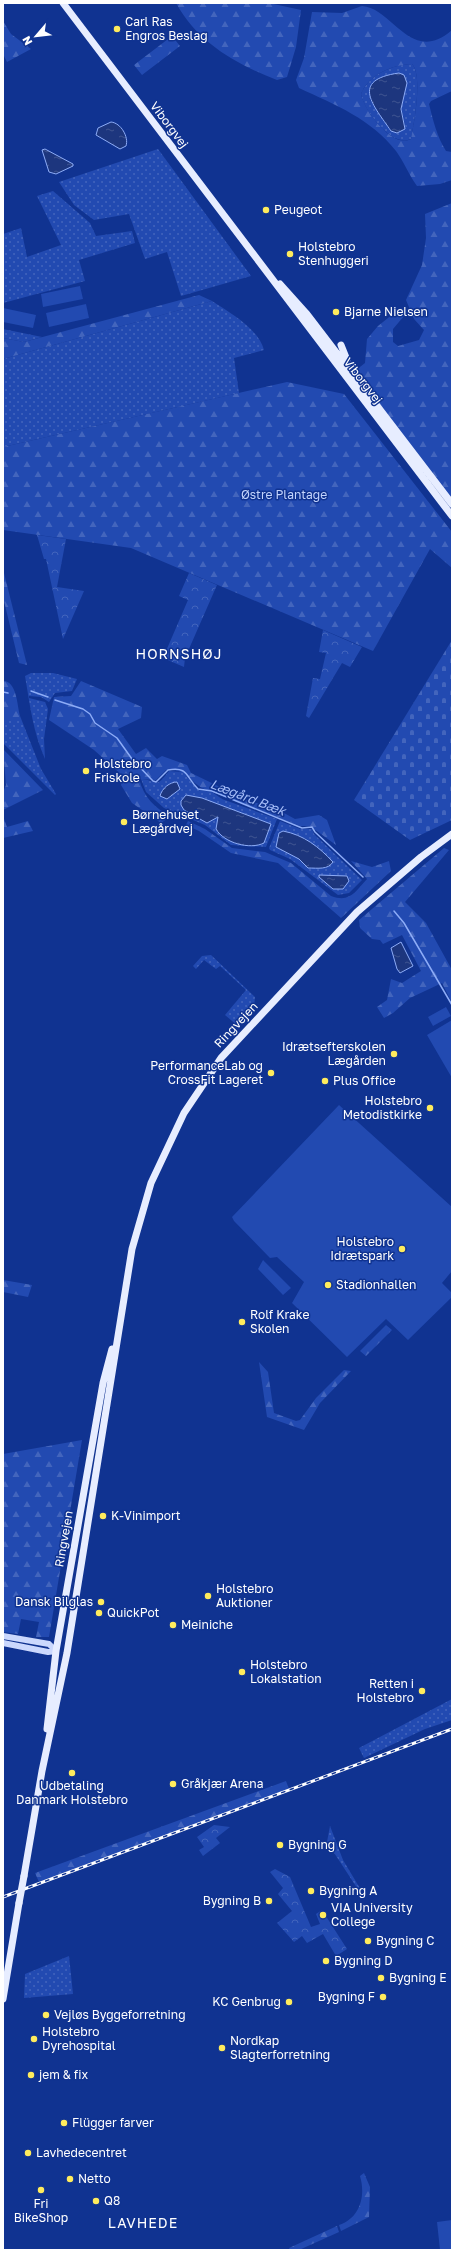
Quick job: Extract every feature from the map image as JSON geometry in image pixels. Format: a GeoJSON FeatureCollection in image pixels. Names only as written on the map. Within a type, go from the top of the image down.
{"type":"FeatureCollection","features":[{"type":"Feature","properties":{"kind":"main road","name":"Viborgvej"},"geometry":{"type":"LineString","coordinates":[[63,3],[299,316],[315,330],[452,504]]}},
{"type":"Feature","properties":{"kind":"main road","name":"Viborgvej"},"geometry":{"type":"LineString","coordinates":[[258,260],[306,313],[452,516]]}},
{"type":"Feature","properties":{"kind":"main road"},"geometry":{"type":"LineString","coordinates":[[341,345],[344,354],[372,404]]}},
{"type":"Feature","properties":{"kind":"main road","name":"Ringvejen"},"geometry":{"type":"LineString","coordinates":[[3,1999],[42,1771],[67,1653],[133,1243],[151,1183],[178,1124],[207,1077],[221,1058],[357,912],[421,857],[452,834]]}},
{"type":"Feature","properties":{"kind":"main road","name":"Ringvejen"},"geometry":{"type":"LineString","coordinates":[[42,1771],[56,1651],[103,1383],[121,1314]]}},
{"type":"Feature","properties":{"kind":"main road"},"geometry":{"type":"LineString","coordinates":[[3,1636],[49,1644],[56,1651]]}},
{"type":"Feature","properties":{"kind":"main road"},"geometry":{"type":"LineString","coordinates":[[3,1643],[48,1652],[56,1651]]}},
{"type":"Feature","properties":{"kind":"green space"},"geometry":{"type":"Polygon","coordinates":[[[176,3],[269,3],[301,10],[296,47],[287,77],[277,80],[247,67],[219,50],[195,30],[176,3]]]}},
{"type":"Feature","properties":{"kind":"green space"},"geometry":{"type":"Polygon","coordinates":[[[362,6],[373,9],[414,39],[425,42],[438,39],[452,30],[452,91],[431,101],[429,104],[440,140],[446,151],[452,152],[452,180],[440,184],[417,186],[396,151],[376,130],[352,114],[299,88],[296,80],[304,58],[312,12],[342,13],[362,6]],[[412,64],[397,66],[382,72],[370,81],[361,94],[367,109],[380,126],[396,138],[404,141],[411,139],[414,122],[417,100],[417,78],[412,64]]]}},
{"type":"Feature","properties":{"kind":"green space"},"geometry":{"type":"Polygon","coordinates":[[[3,21],[11,34],[31,49],[7,62],[3,54],[3,21]]]}},
{"type":"Feature","properties":{"kind":"green space"},"geometry":{"type":"Polygon","coordinates":[[[172,36],[180,46],[142,75],[134,65],[172,36]]]}},
{"type":"Feature","properties":{"kind":"green space"},"geometry":{"type":"Polygon","coordinates":[[[412,64],[415,70],[417,78],[417,100],[411,139],[404,140],[396,138],[380,126],[367,109],[361,94],[375,76],[389,69],[412,64]],[[369,98],[391,131],[405,125],[401,106],[369,98]]]}},
{"type":"Feature","properties":{"kind":"green space"},"geometry":{"type":"Polygon","coordinates":[[[158,149],[251,276],[181,296],[167,252],[145,259],[129,214],[94,220],[74,205],[59,182],[158,149]]]}},
{"type":"Feature","properties":{"kind":"green space"},"geometry":{"type":"Polygon","coordinates":[[[53,191],[90,223],[96,236],[132,231],[135,243],[79,260],[85,281],[3,303],[3,234],[21,228],[27,257],[61,245],[37,196],[53,191]]]}},
{"type":"Feature","properties":{"kind":"green space"},"geometry":{"type":"Polygon","coordinates":[[[452,203],[452,501],[355,371],[365,363],[367,339],[378,326],[398,310],[404,316],[393,329],[393,342],[398,346],[419,340],[424,330],[414,319],[406,300],[422,265],[426,238],[425,214],[452,203]]]}},
{"type":"Feature","properties":{"kind":"green space"},"geometry":{"type":"Polygon","coordinates":[[[80,286],[83,299],[43,307],[41,294],[80,286]]]}},
{"type":"Feature","properties":{"kind":"green space"},"geometry":{"type":"Polygon","coordinates":[[[199,295],[212,301],[3,359],[3,338],[24,342],[199,295]]]}},
{"type":"Feature","properties":{"kind":"green space"},"geometry":{"type":"Polygon","coordinates":[[[212,301],[250,328],[261,342],[264,350],[234,358],[239,393],[3,447],[3,359],[212,301]]]}},
{"type":"Feature","properties":{"kind":"green space"},"geometry":{"type":"Polygon","coordinates":[[[86,304],[89,318],[49,327],[46,313],[86,304]]]}},
{"type":"Feature","properties":{"kind":"green space"},"geometry":{"type":"Polygon","coordinates":[[[3,308],[36,315],[33,328],[3,322],[3,308]]]}},
{"type":"Feature","properties":{"kind":"green space"},"geometry":{"type":"Polygon","coordinates":[[[3,329],[42,337],[24,342],[3,338],[3,329]]]}},
{"type":"Feature","properties":{"kind":"green space","name":"Østre Plantage"},"geometry":{"type":"Polygon","coordinates":[[[287,382],[344,394],[452,532],[452,568],[430,549],[373,651],[131,548],[3,530],[3,447],[287,382]]]}},
{"type":"Feature","properties":{"kind":"green space"},"geometry":{"type":"Polygon","coordinates":[[[37,535],[66,539],[57,587],[84,591],[63,639],[46,559],[44,559],[37,535]]]}},
{"type":"Feature","properties":{"kind":"green space"},"geometry":{"type":"Polygon","coordinates":[[[3,569],[27,665],[19,663],[3,597],[3,569]]]}},
{"type":"Feature","properties":{"kind":"green space"},"geometry":{"type":"Polygon","coordinates":[[[189,573],[217,585],[185,658],[184,667],[163,658],[188,600],[179,596],[189,573]]]}},
{"type":"Feature","properties":{"kind":"green space"},"geometry":{"type":"Polygon","coordinates":[[[323,630],[362,647],[350,667],[342,663],[309,718],[306,716],[313,678],[320,679],[326,653],[319,652],[323,630]]]}},
{"type":"Feature","properties":{"kind":"green space"},"geometry":{"type":"Polygon","coordinates":[[[452,640],[452,820],[410,840],[354,800],[452,640]]]}},
{"type":"Feature","properties":{"kind":"green space"},"geometry":{"type":"Polygon","coordinates":[[[31,673],[53,673],[77,679],[72,691],[55,693],[49,702],[41,697],[29,696],[29,698],[45,702],[48,709],[44,739],[45,759],[30,708],[25,676],[31,673]]]}},
{"type":"Feature","properties":{"kind":"green space"},"geometry":{"type":"Polygon","coordinates":[[[3,681],[8,682],[14,689],[20,716],[16,719],[3,722],[3,681]]]}},
{"type":"Feature","properties":{"kind":"green space"},"geometry":{"type":"Polygon","coordinates":[[[81,681],[142,707],[141,718],[118,729],[136,754],[146,748],[157,759],[162,756],[187,765],[191,773],[251,802],[271,806],[295,819],[319,815],[327,820],[336,845],[310,826],[300,826],[202,788],[183,773],[173,770],[166,770],[156,780],[139,779],[150,801],[171,816],[161,823],[132,803],[121,785],[123,776],[94,750],[49,720],[54,697],[71,696],[81,681]]]}},
{"type":"Feature","properties":{"kind":"green space"},"geometry":{"type":"Polygon","coordinates":[[[20,716],[41,769],[56,794],[55,795],[3,743],[3,722],[20,716]]]}},
{"type":"Feature","properties":{"kind":"green space"},"geometry":{"type":"Polygon","coordinates":[[[3,749],[43,790],[3,810],[3,792],[6,785],[3,749]]]}},
{"type":"Feature","properties":{"kind":"green space"},"geometry":{"type":"Polygon","coordinates":[[[169,771],[183,772],[198,790],[212,792],[222,799],[277,819],[266,847],[231,845],[205,825],[164,808],[146,792],[141,779],[158,782],[169,771]],[[202,798],[211,819],[219,818],[216,829],[271,824],[202,798]]]}},
{"type":"Feature","properties":{"kind":"green space"},"geometry":{"type":"Polygon","coordinates":[[[3,816],[7,827],[28,821],[33,831],[3,838],[3,816]]]}},
{"type":"Feature","properties":{"kind":"green space"},"geometry":{"type":"Polygon","coordinates":[[[188,821],[205,829],[232,848],[265,852],[291,863],[331,896],[338,898],[352,895],[367,879],[351,861],[372,867],[389,861],[391,871],[341,918],[278,863],[231,853],[199,831],[186,825],[188,821]]]}},
{"type":"Feature","properties":{"kind":"green space"},"geometry":{"type":"Polygon","coordinates":[[[280,821],[300,829],[312,829],[314,834],[362,880],[349,893],[338,895],[290,859],[270,850],[269,848],[280,821]],[[283,831],[302,863],[307,839],[283,831]]]}},
{"type":"Feature","properties":{"kind":"green space"},"geometry":{"type":"Polygon","coordinates":[[[444,848],[449,850],[405,902],[426,923],[452,970],[452,1003],[442,983],[410,998],[393,1013],[384,1018],[377,1007],[387,1000],[391,979],[402,983],[421,971],[402,935],[383,944],[380,940],[372,939],[360,928],[359,920],[444,848]]]}},
{"type":"Feature","properties":{"kind":"green space"},"geometry":{"type":"Polygon","coordinates":[[[211,955],[255,997],[254,1006],[238,1026],[225,1015],[246,990],[220,966],[216,969],[204,960],[196,969],[193,966],[202,956],[211,955]]]}},
{"type":"Feature","properties":{"kind":"green space"},"geometry":{"type":"Polygon","coordinates":[[[446,1007],[451,1016],[433,1026],[428,1017],[446,1007]]]}},
{"type":"Feature","properties":{"kind":"green space"},"geometry":{"type":"Polygon","coordinates":[[[452,1020],[452,1078],[427,1035],[452,1020]]]}},
{"type":"Feature","properties":{"kind":"green space"},"geometry":{"type":"Polygon","coordinates":[[[339,1105],[452,1207],[452,1271],[442,1283],[452,1293],[452,1297],[408,1340],[386,1319],[347,1357],[292,1303],[304,1282],[277,1257],[270,1258],[234,1221],[232,1217],[339,1105]]]}},
{"type":"Feature","properties":{"kind":"green space"},"geometry":{"type":"Polygon","coordinates":[[[263,1260],[291,1288],[283,1295],[258,1269],[263,1260]]]}},
{"type":"Feature","properties":{"kind":"green space"},"geometry":{"type":"Polygon","coordinates":[[[3,1280],[32,1285],[28,1297],[3,1292],[3,1280]]]}},
{"type":"Feature","properties":{"kind":"green space"},"geometry":{"type":"Polygon","coordinates":[[[386,1325],[392,1330],[366,1356],[360,1351],[386,1325]]]}},
{"type":"Feature","properties":{"kind":"green space"},"geometry":{"type":"Polygon","coordinates":[[[259,1362],[268,1372],[274,1413],[296,1421],[300,1420],[316,1398],[344,1370],[351,1371],[320,1403],[304,1430],[267,1417],[259,1362]]]}},
{"type":"Feature","properties":{"kind":"green space"},"geometry":{"type":"Polygon","coordinates":[[[82,1440],[49,1637],[36,1637],[39,1622],[21,1619],[18,1634],[3,1632],[3,1454],[82,1440]]]}},
{"type":"Feature","properties":{"kind":"green space"},"geometry":{"type":"Polygon","coordinates":[[[452,1699],[452,1720],[425,1729],[364,1758],[359,1748],[452,1699]]]}},
{"type":"Feature","properties":{"kind":"green space"},"geometry":{"type":"Polygon","coordinates":[[[286,1781],[289,1789],[39,1882],[35,1873],[286,1781]]]}},
{"type":"Feature","properties":{"kind":"green space"},"geometry":{"type":"Polygon","coordinates":[[[214,1825],[230,1827],[216,1838],[220,1843],[203,1856],[199,1850],[204,1847],[197,1837],[214,1825]]]}},
{"type":"Feature","properties":{"kind":"green space"},"geometry":{"type":"Polygon","coordinates":[[[330,1826],[343,1860],[361,1890],[361,1894],[327,1842],[330,1826]]]}},
{"type":"Feature","properties":{"kind":"green space"},"geometry":{"type":"Polygon","coordinates":[[[275,1869],[290,1877],[311,1927],[320,1924],[316,1914],[322,1910],[347,1949],[336,1956],[323,1934],[307,1943],[302,1936],[294,1942],[277,1923],[292,1911],[278,1894],[283,1888],[270,1872],[275,1869]]]}},
{"type":"Feature","properties":{"kind":"green space"},"geometry":{"type":"Polygon","coordinates":[[[69,1956],[73,1994],[24,1998],[25,1974],[69,1956]]]}},
{"type":"Feature","properties":{"kind":"green space"},"geometry":{"type":"Polygon","coordinates":[[[364,2173],[370,2187],[369,2217],[341,2231],[339,2225],[352,2217],[360,2205],[362,2198],[362,2184],[360,2176],[364,2173]]]}},
{"type":"Feature","properties":{"kind":"green space"},"geometry":{"type":"Polygon","coordinates":[[[452,2220],[452,2250],[440,2250],[437,2222],[452,2220]]]}},
{"type":"Feature","properties":{"kind":"green space"},"geometry":{"type":"Polygon","coordinates":[[[337,2226],[339,2232],[299,2250],[290,2250],[289,2248],[337,2226]]]}},
{"type":"Feature","properties":{"kind":"water"},"geometry":{"type":"Polygon","coordinates":[[[399,73],[404,75],[407,83],[401,109],[405,129],[397,133],[391,131],[373,104],[370,95],[370,88],[374,82],[384,76],[399,73]]]}},
{"type":"Feature","properties":{"kind":"water"},"geometry":{"type":"Polygon","coordinates":[[[111,122],[118,125],[125,135],[127,142],[126,146],[120,149],[96,135],[98,128],[111,122]]]}},
{"type":"Feature","properties":{"kind":"water"},"geometry":{"type":"Polygon","coordinates":[[[45,149],[73,164],[73,166],[56,174],[49,172],[42,150],[45,149]]]}},
{"type":"Feature","properties":{"kind":"water"},"geometry":{"type":"Polygon","coordinates":[[[177,782],[180,789],[167,799],[160,796],[167,786],[177,782]]]}},
{"type":"Feature","properties":{"kind":"water"},"geometry":{"type":"Polygon","coordinates":[[[186,795],[202,798],[271,824],[264,843],[252,846],[238,844],[225,838],[216,829],[218,817],[207,823],[184,810],[181,805],[181,801],[186,795]]]}},
{"type":"Feature","properties":{"kind":"water"},"geometry":{"type":"Polygon","coordinates":[[[283,831],[298,835],[311,842],[333,862],[331,865],[326,867],[308,868],[299,859],[276,847],[279,833],[283,831]]]}},
{"type":"Feature","properties":{"kind":"water"},"geometry":{"type":"Polygon","coordinates":[[[319,875],[347,876],[349,881],[343,889],[333,889],[319,877],[319,875]]]}},
{"type":"Feature","properties":{"kind":"water"},"geometry":{"type":"Polygon","coordinates":[[[401,942],[413,966],[400,973],[397,969],[391,948],[401,942]]]}},
{"type":"Feature","properties":{"kind":"waterway","name":"Lægård Bæk"},"geometry":{"type":"LineString","coordinates":[[31,691],[48,697]]}},
{"type":"Feature","properties":{"kind":"waterway","name":"Lægård Bæk"},"geometry":{"type":"LineString","coordinates":[[3,692],[8,693]]}},
{"type":"Feature","properties":{"kind":"waterway","name":"Lægård Bæk"},"geometry":{"type":"LineString","coordinates":[[55,700],[83,709],[90,714],[95,723],[117,738],[132,759],[153,781],[156,782],[168,770],[175,769],[183,771],[198,789],[212,791],[302,828],[312,827],[315,832],[363,877]]}},
{"type":"Feature","properties":{"kind":"waterway","name":"Lægård Bæk"},"geometry":{"type":"LineString","coordinates":[[394,911],[404,923],[452,1005]]}},
{"type":"Feature","properties":{"kind":"railway"},"geometry":{"type":"LineString","coordinates":[[3,1897],[452,1729]]}},
{"type":"Feature","properties":{"kind":"place","name":"Carl Ras Engros Beslag"},"geometry":{"type":"Point","coordinates":[117,29]}},
{"type":"Feature","properties":{"kind":"place","name":"Peugeot"},"geometry":{"type":"Point","coordinates":[266,210]}},
{"type":"Feature","properties":{"kind":"place","name":"Holstebro Stenhuggeri"},"geometry":{"type":"Point","coordinates":[290,254]}},
{"type":"Feature","properties":{"kind":"place","name":"Bjarne Nielsen"},"geometry":{"type":"Point","coordinates":[336,312]}},
{"type":"Feature","properties":{"kind":"place","name":"Holstebro Friskole"},"geometry":{"type":"Point","coordinates":[86,771]}},
{"type":"Feature","properties":{"kind":"place","name":"Børnehuset Lægårdvej"},"geometry":{"type":"Point","coordinates":[124,822]}},
{"type":"Feature","properties":{"kind":"place","name":"Idrætsefterskolen Lægården"},"geometry":{"type":"Point","coordinates":[394,1054]}},
{"type":"Feature","properties":{"kind":"place","name":"PerformanceLab og CrossFit Lageret"},"geometry":{"type":"Point","coordinates":[271,1073]}},
{"type":"Feature","properties":{"kind":"place","name":"Plus Office"},"geometry":{"type":"Point","coordinates":[325,1081]}},
{"type":"Feature","properties":{"kind":"place","name":"Holstebro Metodistkirke"},"geometry":{"type":"Point","coordinates":[430,1108]}},
{"type":"Feature","properties":{"kind":"place","name":"Holstebro Idrætspark"},"geometry":{"type":"Point","coordinates":[402,1249]}},
{"type":"Feature","properties":{"kind":"place","name":"Stadionhallen"},"geometry":{"type":"Point","coordinates":[328,1285]}},
{"type":"Feature","properties":{"kind":"place","name":"Rolf Krake Skolen"},"geometry":{"type":"Point","coordinates":[242,1322]}},
{"type":"Feature","properties":{"kind":"place","name":"K-Vinimport"},"geometry":{"type":"Point","coordinates":[103,1516]}},
{"type":"Feature","properties":{"kind":"place","name":"Holstebro Auktioner"},"geometry":{"type":"Point","coordinates":[208,1596]}},
{"type":"Feature","properties":{"kind":"place","name":"Dansk Bilglas"},"geometry":{"type":"Point","coordinates":[101,1602]}},
{"type":"Feature","properties":{"kind":"place","name":"QuickPot"},"geometry":{"type":"Point","coordinates":[99,1613]}},
{"type":"Feature","properties":{"kind":"place","name":"Meiniche"},"geometry":{"type":"Point","coordinates":[173,1625]}},
{"type":"Feature","properties":{"kind":"place","name":"Holstebro Lokalstation"},"geometry":{"type":"Point","coordinates":[242,1672]}},
{"type":"Feature","properties":{"kind":"place","name":"Retten i Holstebro"},"geometry":{"type":"Point","coordinates":[422,1691]}},
{"type":"Feature","properties":{"kind":"place","name":"Udbetaling Danmark Holstebro"},"geometry":{"type":"Point","coordinates":[72,1773]}},
{"type":"Feature","properties":{"kind":"place","name":"Gråkjær Arena"},"geometry":{"type":"Point","coordinates":[173,1784]}},
{"type":"Feature","properties":{"kind":"place","name":"Bygning G"},"geometry":{"type":"Point","coordinates":[280,1845]}},
{"type":"Feature","properties":{"kind":"place","name":"Bygning A"},"geometry":{"type":"Point","coordinates":[311,1891]}},
{"type":"Feature","properties":{"kind":"place","name":"Bygning B"},"geometry":{"type":"Point","coordinates":[269,1901]}},
{"type":"Feature","properties":{"kind":"place","name":"VIA University College"},"geometry":{"type":"Point","coordinates":[323,1915]}},
{"type":"Feature","properties":{"kind":"place","name":"Bygning C"},"geometry":{"type":"Point","coordinates":[368,1941]}},
{"type":"Feature","properties":{"kind":"place","name":"Bygning D"},"geometry":{"type":"Point","coordinates":[326,1961]}},
{"type":"Feature","properties":{"kind":"place","name":"Bygning E"},"geometry":{"type":"Point","coordinates":[381,1978]}},
{"type":"Feature","properties":{"kind":"place","name":"Bygning F"},"geometry":{"type":"Point","coordinates":[383,1997]}},
{"type":"Feature","properties":{"kind":"place","name":"KC Genbrug"},"geometry":{"type":"Point","coordinates":[289,2002]}},
{"type":"Feature","properties":{"kind":"place","name":"Vejløs Byggeforretning"},"geometry":{"type":"Point","coordinates":[46,2015]}},
{"type":"Feature","properties":{"kind":"place","name":"Holstebro Dyrehospital"},"geometry":{"type":"Point","coordinates":[34,2039]}},
{"type":"Feature","properties":{"kind":"place","name":"Nordkap Slagterforretning"},"geometry":{"type":"Point","coordinates":[222,2048]}},
{"type":"Feature","properties":{"kind":"place","name":"jem & fix"},"geometry":{"type":"Point","coordinates":[31,2075]}},
{"type":"Feature","properties":{"kind":"place","name":"Flügger farver"},"geometry":{"type":"Point","coordinates":[64,2123]}},
{"type":"Feature","properties":{"kind":"place","name":"Lavhedecentret"},"geometry":{"type":"Point","coordinates":[28,2153]}},
{"type":"Feature","properties":{"kind":"place","name":"Netto"},"geometry":{"type":"Point","coordinates":[70,2179]}},
{"type":"Feature","properties":{"kind":"place","name":"Fri BikeShop"},"geometry":{"type":"Point","coordinates":[41,2190]}},
{"type":"Feature","properties":{"kind":"place","name":"Q8"},"geometry":{"type":"Point","coordinates":[96,2201]}},
{"type":"Feature","properties":{"kind":"district","name":"HORNSHØJ"},"geometry":{"type":"Point","coordinates":[179,654]}},
{"type":"Feature","properties":{"kind":"district","name":"LAVHEDE"},"geometry":{"type":"Point","coordinates":[143,2223]}}]}
